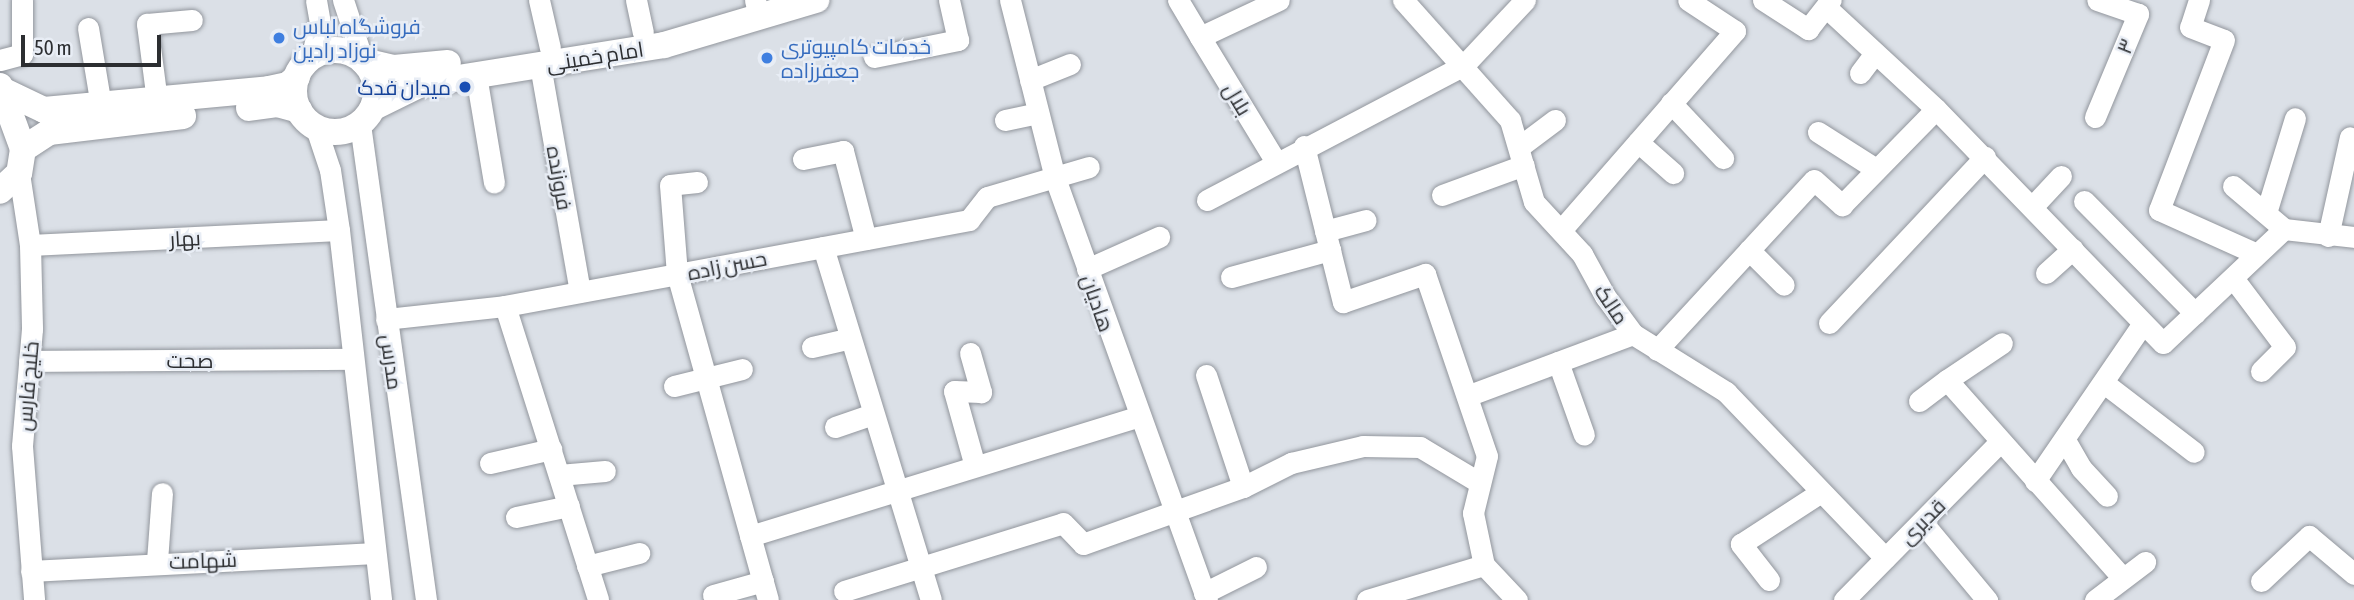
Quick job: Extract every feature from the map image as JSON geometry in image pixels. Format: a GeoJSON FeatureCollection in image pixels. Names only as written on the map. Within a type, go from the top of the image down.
{"type":"FeatureCollection","features":[{"type":"Feature","properties":{"kind":"main road","name":"امام خمینی"},"geometry":{"type":"LineString","coordinates":[[363,61],[394,68],[415,67],[664,45],[816,0]]}},
{"type":"Feature","properties":{"kind":"main road","name":"امام خمینی"},"geometry":{"type":"LineString","coordinates":[[367,116],[405,89],[476,75],[760,1]]}},
{"type":"Feature","properties":{"kind":"main road"},"geometry":{"type":"LineString","coordinates":[[0,191],[21,161],[49,132],[277,104],[307,119],[346,132],[367,116],[377,84],[363,61],[332,50],[304,67],[288,85],[269,89],[44,110],[2,88]]}},
{"type":"Feature","properties":{"kind":"main road"},"geometry":{"type":"LineString","coordinates":[[304,67],[307,119]]}},
{"type":"Feature","properties":{"kind":"main road"},"geometry":{"type":"LineString","coordinates":[[2,88],[21,161]]}},
{"type":"Feature","properties":{"kind":"street"},"geometry":{"type":"LineString","coordinates":[[0,60],[22,54],[22,0]]}},
{"type":"Feature","properties":{"kind":"street"},"geometry":{"type":"LineString","coordinates":[[304,67],[320,23],[316,0]]}},
{"type":"Feature","properties":{"kind":"street"},"geometry":{"type":"LineString","coordinates":[[343,0],[363,61]]}},
{"type":"Feature","properties":{"kind":"street","name":"فروزنده"},"geometry":{"type":"LineString","coordinates":[[539,0],[580,292]]}},
{"type":"Feature","properties":{"kind":"street"},"geometry":{"type":"LineString","coordinates":[[636,0],[643,32]]}},
{"type":"Feature","properties":{"kind":"street"},"geometry":{"type":"LineString","coordinates":[[874,57],[958,40],[949,0]]}},
{"type":"Feature","properties":{"kind":"street","name":"هادیان"},"geometry":{"type":"LineString","coordinates":[[1010,0],[1055,178],[1205,597]]}},
{"type":"Feature","properties":{"kind":"street"},"geometry":{"type":"LineString","coordinates":[[1178,0],[1200,37],[1279,0]]}},
{"type":"Feature","properties":{"kind":"street"},"geometry":{"type":"LineString","coordinates":[[1207,200],[1304,146],[1464,65],[1525,0]]}},
{"type":"Feature","properties":{"kind":"street"},"geometry":{"type":"LineString","coordinates":[[1562,229],[1735,31],[1712,6],[1688,0]]}},
{"type":"Feature","properties":{"kind":"street"},"geometry":{"type":"LineString","coordinates":[[1763,0],[1808,29],[1829,3],[1875,52],[1985,157],[2163,343],[2284,229]]}},
{"type":"Feature","properties":{"kind":"street","name":"۳"},"geometry":{"type":"LineString","coordinates":[[2095,117],[2138,15],[2096,0]]}},
{"type":"Feature","properties":{"kind":"street"},"geometry":{"type":"LineString","coordinates":[[2199,0],[2190,27],[2224,40],[2159,210],[2258,254]]}},
{"type":"Feature","properties":{"kind":"street","name":"مالک"},"geometry":{"type":"LineString","coordinates":[[1407,1],[1510,120],[1534,202],[1562,229],[1633,334],[1726,391],[1885,558]]}},
{"type":"Feature","properties":{"kind":"street"},"geometry":{"type":"LineString","coordinates":[[157,101],[147,24],[192,20]]}},
{"type":"Feature","properties":{"kind":"street"},"geometry":{"type":"LineString","coordinates":[[88,28],[101,106]]}},
{"type":"Feature","properties":{"kind":"street","name":"بلال"},"geometry":{"type":"LineString","coordinates":[[1200,37],[1276,162]]}},
{"type":"Feature","properties":{"kind":"street"},"geometry":{"type":"LineString","coordinates":[[1860,74],[1875,52]]}},
{"type":"Feature","properties":{"kind":"street"},"geometry":{"type":"LineString","coordinates":[[1030,80],[1070,64]]}},
{"type":"Feature","properties":{"kind":"street"},"geometry":{"type":"LineString","coordinates":[[476,75],[494,183]]}},
{"type":"Feature","properties":{"kind":"street"},"geometry":{"type":"LineString","coordinates":[[1671,103],[1723,158]]}},
{"type":"Feature","properties":{"kind":"street"},"geometry":{"type":"LineString","coordinates":[[1657,350],[1814,180],[1842,205],[1936,109]]}},
{"type":"Feature","properties":{"kind":"street"},"geometry":{"type":"LineString","coordinates":[[1005,120],[1038,113]]}},
{"type":"Feature","properties":{"kind":"street","name":"مدرس"},"geometry":{"type":"LineString","coordinates":[[367,116],[386,319],[426,600]]}},
{"type":"Feature","properties":{"kind":"street"},"geometry":{"type":"LineString","coordinates":[[2266,213],[2295,118]]}},
{"type":"Feature","properties":{"kind":"street","name":"مدرس"},"geometry":{"type":"LineString","coordinates":[[307,119],[330,170],[381,600]]}},
{"type":"Feature","properties":{"kind":"street"},"geometry":{"type":"LineString","coordinates":[[1442,195],[1522,156],[1555,120]]}},
{"type":"Feature","properties":{"kind":"street"},"geometry":{"type":"LineString","coordinates":[[1818,132],[1877,169]]}},
{"type":"Feature","properties":{"kind":"street"},"geometry":{"type":"LineString","coordinates":[[2328,236],[2350,137]]}},
{"type":"Feature","properties":{"kind":"street"},"geometry":{"type":"LineString","coordinates":[[1638,142],[1673,173]]}},
{"type":"Feature","properties":{"kind":"street"},"geometry":{"type":"LineString","coordinates":[[1304,146],[1343,302],[1424,274],[1487,456],[1473,513],[1484,565],[1517,600]]}},
{"type":"Feature","properties":{"kind":"street"},"geometry":{"type":"LineString","coordinates":[[803,159],[843,151],[866,239]]}},
{"type":"Feature","properties":{"kind":"street"},"geometry":{"type":"LineString","coordinates":[[1829,323],[1985,157]]}},
{"type":"Feature","properties":{"kind":"street","name":"خلیج فارس"},"geometry":{"type":"LineString","coordinates":[[21,161],[30,246],[29,361],[22,446],[34,600]]}},
{"type":"Feature","properties":{"kind":"street","name":"حسن زاده"},"geometry":{"type":"LineString","coordinates":[[386,319],[505,306],[969,220],[986,197],[1089,167]]}},
{"type":"Feature","properties":{"kind":"street"},"geometry":{"type":"LineString","coordinates":[[2033,206],[2061,176]]}},
{"type":"Feature","properties":{"kind":"street"},"geometry":{"type":"LineString","coordinates":[[697,182],[670,185],[677,274],[765,591],[713,595]]}},
{"type":"Feature","properties":{"kind":"street"},"geometry":{"type":"LineString","coordinates":[[2233,186],[2284,229],[2354,237]]}},
{"type":"Feature","properties":{"kind":"street"},"geometry":{"type":"LineString","coordinates":[[2084,201],[2195,313]]}},
{"type":"Feature","properties":{"kind":"street"},"geometry":{"type":"LineString","coordinates":[[1231,276],[1328,241],[1366,220]]}},
{"type":"Feature","properties":{"kind":"street","name":"بهار"},"geometry":{"type":"LineString","coordinates":[[30,246],[339,230]]}},
{"type":"Feature","properties":{"kind":"street"},"geometry":{"type":"LineString","coordinates":[[1087,269],[1159,237]]}},
{"type":"Feature","properties":{"kind":"street"},"geometry":{"type":"LineString","coordinates":[[823,247],[931,600]]}},
{"type":"Feature","properties":{"kind":"street"},"geometry":{"type":"LineString","coordinates":[[2046,273],[2073,249]]}},
{"type":"Feature","properties":{"kind":"street"},"geometry":{"type":"LineString","coordinates":[[1749,250],[1784,285]]}},
{"type":"Feature","properties":{"kind":"street"},"geometry":{"type":"LineString","coordinates":[[2232,278],[2286,347],[2261,371]]}},
{"type":"Feature","properties":{"kind":"street"},"geometry":{"type":"LineString","coordinates":[[505,306],[598,600]]}},
{"type":"Feature","properties":{"kind":"street"},"geometry":{"type":"LineString","coordinates":[[2035,481],[2143,323]]}},
{"type":"Feature","properties":{"kind":"street"},"geometry":{"type":"LineString","coordinates":[[1467,396],[1633,334]]}},
{"type":"Feature","properties":{"kind":"street"},"geometry":{"type":"LineString","coordinates":[[812,346],[850,338]]}},
{"type":"Feature","properties":{"kind":"street"},"geometry":{"type":"LineString","coordinates":[[1920,401],[2002,343]]}},
{"type":"Feature","properties":{"kind":"street"},"geometry":{"type":"LineString","coordinates":[[970,353],[981,392],[954,391],[975,466]]}},
{"type":"Feature","properties":{"kind":"street","name":"صحت"},"geometry":{"type":"LineString","coordinates":[[29,361],[351,359]]}},
{"type":"Feature","properties":{"kind":"street"},"geometry":{"type":"LineString","coordinates":[[1558,362],[1584,435]]}},
{"type":"Feature","properties":{"kind":"street"},"geometry":{"type":"LineString","coordinates":[[674,386],[707,381],[742,369]]}},
{"type":"Feature","properties":{"kind":"street"},"geometry":{"type":"LineString","coordinates":[[1206,375],[1242,487]]}},
{"type":"Feature","properties":{"kind":"street"},"geometry":{"type":"LineString","coordinates":[[1947,380],[2123,579]]}},
{"type":"Feature","properties":{"kind":"street"},"geometry":{"type":"LineString","coordinates":[[2104,383],[2194,452]]}},
{"type":"Feature","properties":{"kind":"street"},"geometry":{"type":"LineString","coordinates":[[835,427],[873,414]]}},
{"type":"Feature","properties":{"kind":"street"},"geometry":{"type":"LineString","coordinates":[[750,536],[1140,416]]}},
{"type":"Feature","properties":{"kind":"street"},"geometry":{"type":"LineString","coordinates":[[2065,440],[2081,468],[2107,496]]}},
{"type":"Feature","properties":{"kind":"street","name":"قدیری"},"geometry":{"type":"LineString","coordinates":[[1844,600],[2000,442]]}},
{"type":"Feature","properties":{"kind":"street"},"geometry":{"type":"LineString","coordinates":[[844,591],[1063,523],[1083,544],[1174,508],[1242,487],[1292,463],[1363,446],[1420,447],[1480,483]]}},
{"type":"Feature","properties":{"kind":"street"},"geometry":{"type":"LineString","coordinates":[[490,463],[551,449]]}},
{"type":"Feature","properties":{"kind":"street"},"geometry":{"type":"LineString","coordinates":[[559,475],[605,471]]}},
{"type":"Feature","properties":{"kind":"street"},"geometry":{"type":"LineString","coordinates":[[1769,580],[1741,544],[1821,492]]}},
{"type":"Feature","properties":{"kind":"street"},"geometry":{"type":"LineString","coordinates":[[157,561],[162,493]]}},
{"type":"Feature","properties":{"kind":"street"},"geometry":{"type":"LineString","coordinates":[[516,517],[569,506]]}},
{"type":"Feature","properties":{"kind":"street"},"geometry":{"type":"LineString","coordinates":[[1922,522],[1978,597]]}},
{"type":"Feature","properties":{"kind":"street"},"geometry":{"type":"LineString","coordinates":[[2261,581],[2309,536],[2354,574]]}},
{"type":"Feature","properties":{"kind":"street","name":"شهامت"},"geometry":{"type":"LineString","coordinates":[[31,571],[157,561],[374,552]]}},
{"type":"Feature","properties":{"kind":"street"},"geometry":{"type":"LineString","coordinates":[[587,566],[639,553]]}},
{"type":"Feature","properties":{"kind":"street"},"geometry":{"type":"LineString","coordinates":[[2095,600],[2145,562]]}},
{"type":"Feature","properties":{"kind":"street"},"geometry":{"type":"LineString","coordinates":[[1367,600],[1484,565]]}},
{"type":"Feature","properties":{"kind":"street"},"geometry":{"type":"LineString","coordinates":[[1205,597],[1256,567]]}},
{"type":"Feature","properties":{"kind":"place","name":"فروشگاه لباس نوزاد رادین"},"geometry":{"type":"Point","coordinates":[279,38]}},
{"type":"Feature","properties":{"kind":"place","name":"خدمات کامپیوتری جعفرزاده"},"geometry":{"type":"Point","coordinates":[767,58]}},
{"type":"Feature","properties":{"kind":"place","name":"میدان فدک"},"geometry":{"type":"Point","coordinates":[465,87]}}]}
